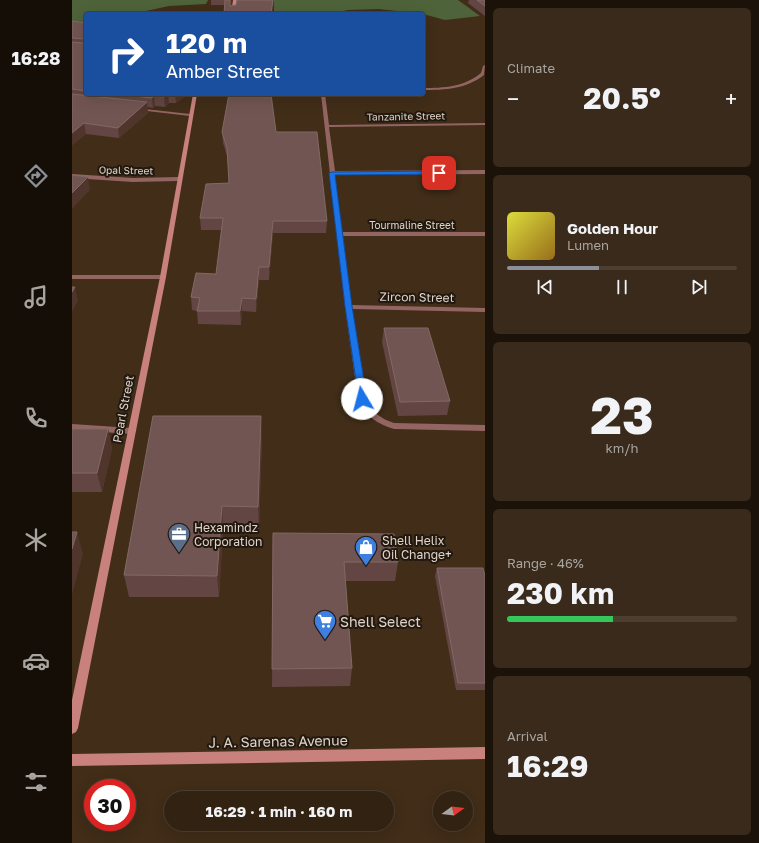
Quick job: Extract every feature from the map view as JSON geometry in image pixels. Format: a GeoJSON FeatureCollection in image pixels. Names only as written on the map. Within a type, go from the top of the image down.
{"type":"FeatureCollection","features":[{"type":"Feature","properties":{"kind":"street"},"geometry":{"type":"LineString","coordinates":[[233,12],[235,0]]}},
{"type":"Feature","properties":{"kind":"street"},"geometry":{"type":"LineString","coordinates":[[425,89],[448,88],[472,83],[483,74],[485,67]]}},
{"type":"Feature","properties":{"kind":"street","name":"Pearl Street"},"geometry":{"type":"LineString","coordinates":[[72,728],[162,277],[195,96]]}},
{"type":"Feature","properties":{"kind":"street"},"geometry":{"type":"LineString","coordinates":[[323,96],[348,306],[362,399],[365,408],[372,416],[382,422],[394,426],[485,428]]}},
{"type":"Feature","properties":{"kind":"street"},"geometry":{"type":"LineString","coordinates":[[135,109],[190,115]]}},
{"type":"Feature","properties":{"kind":"street","name":"Tanzanite Street"},"geometry":{"type":"LineString","coordinates":[[327,126],[485,124]]}},
{"type":"Feature","properties":{"kind":"street"},"geometry":{"type":"LineString","coordinates":[[332,173],[485,172]]}},
{"type":"Feature","properties":{"kind":"street","name":"Opal Street"},"geometry":{"type":"LineString","coordinates":[[72,176],[133,180],[179,179]]}},
{"type":"Feature","properties":{"kind":"street","name":"Tourmaline Street"},"geometry":{"type":"LineString","coordinates":[[339,234],[485,234]]}},
{"type":"Feature","properties":{"kind":"street"},"geometry":{"type":"LineString","coordinates":[[72,277],[162,277]]}},
{"type":"Feature","properties":{"kind":"street","name":"Zircon Street"},"geometry":{"type":"LineString","coordinates":[[348,306],[485,310]]}},
{"type":"Feature","properties":{"kind":"street"},"geometry":{"type":"LineString","coordinates":[[72,427],[132,431]]}},
{"type":"Feature","properties":{"kind":"street","name":"J. A. Sarenas Avenue"},"geometry":{"type":"LineString","coordinates":[[72,760],[485,753]]}},
{"type":"Feature","properties":{"kind":"green space"},"geometry":{"type":"Polygon","coordinates":[[[72,0],[208,0],[206,4],[169,6],[141,12],[84,12],[84,26],[72,25],[72,0]]]}},
{"type":"Feature","properties":{"kind":"green space"},"geometry":{"type":"Polygon","coordinates":[[[274,0],[458,0],[480,16],[445,20],[425,15],[425,12],[405,12],[379,9],[348,10],[338,12],[274,12],[274,0]]]}},
{"type":"Feature","properties":{"kind":"building"},"geometry":{"type":"Polygon","coordinates":[[[225,0],[230,0],[230,6],[236,5],[237,0],[273,0],[271,12],[224,12],[225,0]]]}},
{"type":"Feature","properties":{"kind":"building"},"geometry":{"type":"Polygon","coordinates":[[[477,0],[485,0],[485,6],[477,0]]]}},
{"type":"Feature","properties":{"kind":"building"},"geometry":{"type":"Polygon","coordinates":[[[72,21],[84,23],[84,39],[72,38],[72,21]]]}},
{"type":"Feature","properties":{"kind":"building"},"geometry":{"type":"Polygon","coordinates":[[[72,42],[84,43],[84,91],[72,89],[72,42]]]}},
{"type":"Feature","properties":{"kind":"building"},"geometry":{"type":"Polygon","coordinates":[[[72,94],[147,102],[118,128],[84,123],[72,133],[72,94]]]}},
{"type":"Feature","properties":{"kind":"building"},"geometry":{"type":"Polygon","coordinates":[[[134,96],[154,96],[152,98],[134,96]]]}},
{"type":"Feature","properties":{"kind":"building"},"geometry":{"type":"Polygon","coordinates":[[[229,96],[271,96],[276,132],[317,132],[327,221],[273,221],[269,267],[259,267],[256,299],[242,298],[240,311],[197,311],[200,298],[191,297],[196,273],[216,274],[223,218],[200,218],[206,184],[229,183],[227,148],[222,132],[229,96]]]}},
{"type":"Feature","properties":{"kind":"building"},"geometry":{"type":"Polygon","coordinates":[[[72,175],[88,177],[72,193],[72,175]]]}},
{"type":"Feature","properties":{"kind":"building"},"geometry":{"type":"Polygon","coordinates":[[[384,328],[428,328],[450,401],[400,402],[384,328]]]}},
{"type":"Feature","properties":{"kind":"building"},"geometry":{"type":"Polygon","coordinates":[[[153,416],[261,416],[258,507],[222,506],[217,576],[124,575],[153,416]]]}},
{"type":"Feature","properties":{"kind":"building"},"geometry":{"type":"Polygon","coordinates":[[[72,429],[108,429],[97,473],[72,473],[72,429]]]}},
{"type":"Feature","properties":{"kind":"building"},"geometry":{"type":"Polygon","coordinates":[[[72,532],[77,532],[72,549],[72,532]]]}},
{"type":"Feature","properties":{"kind":"building"},"geometry":{"type":"Polygon","coordinates":[[[273,533],[394,534],[398,562],[344,562],[352,668],[272,669],[273,533]]]}},
{"type":"Feature","properties":{"kind":"building"},"geometry":{"type":"Polygon","coordinates":[[[437,568],[483,568],[485,576],[485,683],[458,683],[437,568]]]}},
{"type":"Feature","properties":{"kind":"place","name":"Hexamindz Corporation"},"geometry":{"type":"Point","coordinates":[179,554]}},
{"type":"Feature","properties":{"kind":"place","name":"Shell Helix Oil Change+"},"geometry":{"type":"Point","coordinates":[366,566]}},
{"type":"Feature","properties":{"kind":"place","name":"Shell Select"},"geometry":{"type":"Point","coordinates":[325,640]}},
{"type":"Feature","properties":{"kind":"route"},"geometry":{"type":"LineString","coordinates":[[362,399],[348,306],[332,173],[439,173]]}}]}
